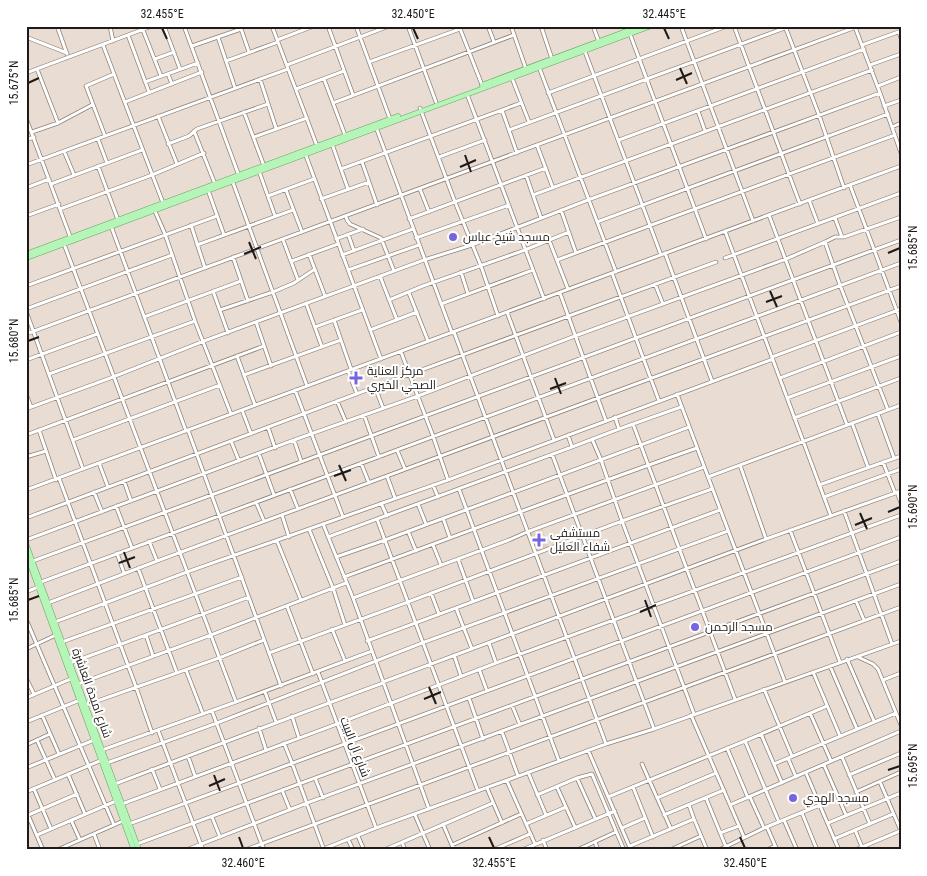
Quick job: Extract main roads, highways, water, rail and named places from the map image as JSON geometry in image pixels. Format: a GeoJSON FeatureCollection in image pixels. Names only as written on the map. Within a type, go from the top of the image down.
{"type":"FeatureCollection","features":[{"type":"Feature","properties":{"kind":"main road"},"geometry":{"type":"LineString","coordinates":[[28,255],[216,184],[259,171],[317,146],[539,68],[640,26]]}},
{"type":"Feature","properties":{"kind":"main road"},"geometry":{"type":"LineString","coordinates":[[240,177],[264,166],[332,144],[390,119],[421,110],[436,102],[552,59],[651,26]]}},
{"type":"Feature","properties":{"kind":"main road"},"geometry":{"type":"LineString","coordinates":[[28,255],[64,244],[71,239],[208,190],[232,179]]}},
{"type":"Feature","properties":{"kind":"main road","name":"شارع امبدة العاشرة"},"geometry":{"type":"LineString","coordinates":[[26,542],[39,585],[48,603],[70,663],[80,700],[102,750],[122,804],[134,850]]}},
{"type":"Feature","properties":{"kind":"main road","name":"شارع امبدة العاشرة"},"geometry":{"type":"LineString","coordinates":[[26,553],[56,635],[86,705],[94,740],[116,801],[138,847]]}},
{"type":"Feature","properties":{"kind":"place","name":"مسجد شيخ عباس"},"geometry":{"type":"Point","coordinates":[453,237]}},
{"type":"Feature","properties":{"kind":"place","name":"مركز العناية الصحي الخيري"},"geometry":{"type":"Point","coordinates":[356,378]}},
{"type":"Feature","properties":{"kind":"place","name":"مستشفى شفاء العليل"},"geometry":{"type":"Point","coordinates":[539,540]}},
{"type":"Feature","properties":{"kind":"place","name":"مسجد الرحمن"},"geometry":{"type":"Point","coordinates":[695,627]}},
{"type":"Feature","properties":{"kind":"place","name":"مسجد الهدي"},"geometry":{"type":"Point","coordinates":[793,798]}}]}
